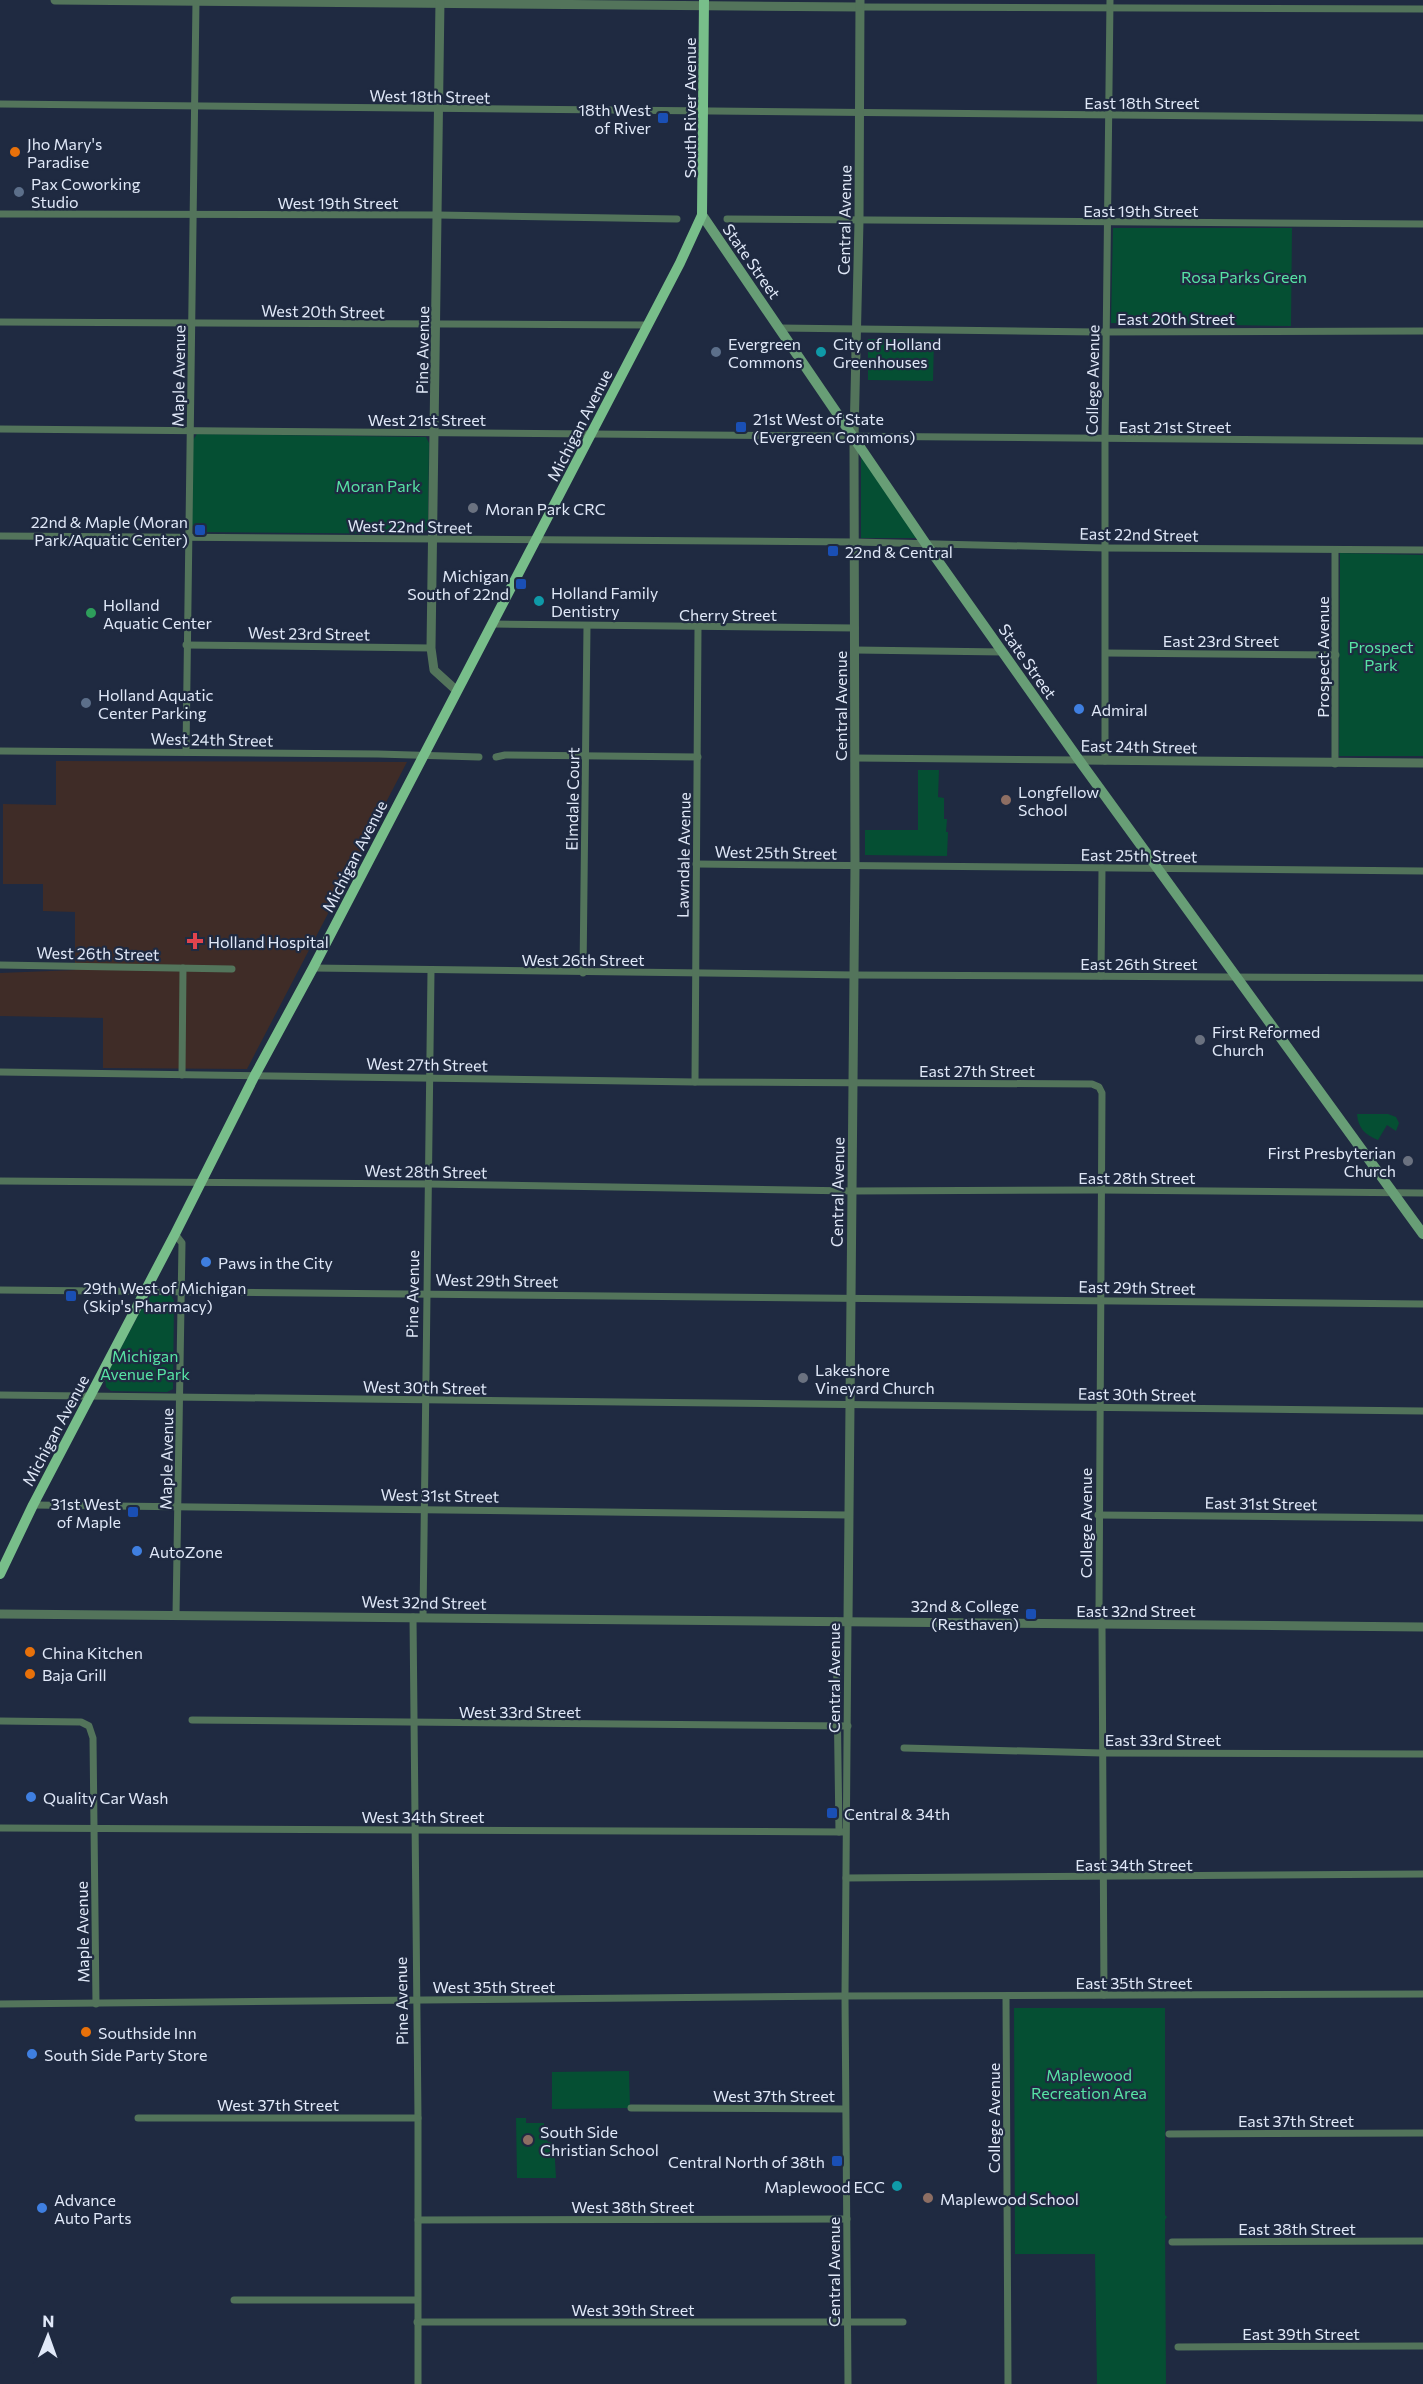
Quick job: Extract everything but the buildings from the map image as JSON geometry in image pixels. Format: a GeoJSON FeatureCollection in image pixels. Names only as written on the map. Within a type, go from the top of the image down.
{"type":"FeatureCollection","features":[{"type":"Feature","properties":{"kind":"main road","name":"South River Avenue"},"geometry":{"type":"LineString","coordinates":[[702,215],[705,112],[704,3]]}},
{"type":"Feature","properties":{"kind":"main road","name":"Michigan Avenue"},"geometry":{"type":"LineString","coordinates":[[0,1574],[33,1504],[456,690],[536,542],[702,215]]}},
{"type":"Feature","properties":{"kind":"main road","name":"State Street"},"geometry":{"type":"LineString","coordinates":[[702,215],[926,544],[1157,869],[1423,1234]]}},
{"type":"Feature","properties":{"kind":"street"},"geometry":{"type":"LineString","coordinates":[[55,0],[1110,3],[1423,9]]}},
{"type":"Feature","properties":{"kind":"street","name":"Maple Avenue"},"geometry":{"type":"LineString","coordinates":[[186,752],[196,1]]}},
{"type":"Feature","properties":{"kind":"street","name":"Pine Avenue"},"geometry":{"type":"LineString","coordinates":[[440,1],[431,648],[434,670],[456,690]]}},
{"type":"Feature","properties":{"kind":"street","name":"Central Avenue"},"geometry":{"type":"LineString","coordinates":[[842,1832],[848,1726],[855,867],[854,437],[859,221],[860,3]]}},
{"type":"Feature","properties":{"kind":"street","name":"College Avenue"},"geometry":{"type":"LineString","coordinates":[[1105,760],[1105,439],[1110,3]]}},
{"type":"Feature","properties":{"kind":"street","name":"West 18th Street"},"geometry":{"type":"LineString","coordinates":[[0,104],[860,114]]}},
{"type":"Feature","properties":{"kind":"street","name":"East 18th Street"},"geometry":{"type":"LineString","coordinates":[[860,114],[1423,118]]}},
{"type":"Feature","properties":{"kind":"street","name":"West 19th Street"},"geometry":{"type":"LineString","coordinates":[[0,214],[438,215],[677,219]]}},
{"type":"Feature","properties":{"kind":"street"},"geometry":{"type":"LineString","coordinates":[[727,219],[859,221]]}},
{"type":"Feature","properties":{"kind":"street","name":"East 19th Street"},"geometry":{"type":"LineString","coordinates":[[859,221],[1423,224]]}},
{"type":"Feature","properties":{"kind":"street","name":"West 20th Street"},"geometry":{"type":"LineString","coordinates":[[0,322],[646,326]]}},
{"type":"Feature","properties":{"kind":"street"},"geometry":{"type":"LineString","coordinates":[[780,328],[857,329]]}},
{"type":"Feature","properties":{"kind":"street","name":"East 20th Street"},"geometry":{"type":"LineString","coordinates":[[857,329],[1106,332],[1423,331]]}},
{"type":"Feature","properties":{"kind":"street","name":"West 21st Street"},"geometry":{"type":"LineString","coordinates":[[0,429],[854,437]]}},
{"type":"Feature","properties":{"kind":"street","name":"East 21st Street"},"geometry":{"type":"LineString","coordinates":[[854,437],[1423,441]]}},
{"type":"Feature","properties":{"kind":"street","name":"West 22nd Street"},"geometry":{"type":"LineString","coordinates":[[0,536],[188,536],[536,542],[856,542]]}},
{"type":"Feature","properties":{"kind":"street","name":"East 22nd Street"},"geometry":{"type":"LineString","coordinates":[[856,542],[1105,548],[1423,550]]}},
{"type":"Feature","properties":{"kind":"street","name":"Prospect Avenue"},"geometry":{"type":"LineString","coordinates":[[1335,550],[1335,764]]}},
{"type":"Feature","properties":{"kind":"street","name":"Cherry Street"},"geometry":{"type":"LineString","coordinates":[[492,624],[855,628]]}},
{"type":"Feature","properties":{"kind":"street","name":"Elmdale Court"},"geometry":{"type":"LineString","coordinates":[[583,973],[587,626]]}},
{"type":"Feature","properties":{"kind":"street","name":"Lawndale Avenue"},"geometry":{"type":"LineString","coordinates":[[695,1082],[698,628]]}},
{"type":"Feature","properties":{"kind":"street","name":"West 23rd Street"},"geometry":{"type":"LineString","coordinates":[[186,645],[431,648]]}},
{"type":"Feature","properties":{"kind":"street"},"geometry":{"type":"LineString","coordinates":[[855,650],[1003,652]]}},
{"type":"Feature","properties":{"kind":"street","name":"East 23rd Street"},"geometry":{"type":"LineString","coordinates":[[1106,653],[1336,655]]}},
{"type":"Feature","properties":{"kind":"street","name":"West 24th Street"},"geometry":{"type":"LineString","coordinates":[[0,751],[479,757]]}},
{"type":"Feature","properties":{"kind":"street"},"geometry":{"type":"LineString","coordinates":[[496,757],[586,755],[698,757]]}},
{"type":"Feature","properties":{"kind":"street","name":"East 24th Street"},"geometry":{"type":"LineString","coordinates":[[855,758],[1423,763]]}},
{"type":"Feature","properties":{"kind":"street","name":"West 25th Street"},"geometry":{"type":"LineString","coordinates":[[696,864],[855,867]]}},
{"type":"Feature","properties":{"kind":"street","name":"East 25th Street"},"geometry":{"type":"LineString","coordinates":[[855,867],[1423,871]]}},
{"type":"Feature","properties":{"kind":"street"},"geometry":{"type":"LineString","coordinates":[[1101,868],[1101,976]]}},
{"type":"Feature","properties":{"kind":"street","name":"West 26th Street"},"geometry":{"type":"LineString","coordinates":[[0,965],[232,969]]}},
{"type":"Feature","properties":{"kind":"street"},"geometry":{"type":"LineString","coordinates":[[182,1075],[183,968]]}},
{"type":"Feature","properties":{"kind":"street","name":"West 26th Street"},"geometry":{"type":"LineString","coordinates":[[313,968],[854,975]]}},
{"type":"Feature","properties":{"kind":"street","name":"Pine Avenue"},"geometry":{"type":"LineString","coordinates":[[418,2384],[414,1724],[424,1509],[431,971]]}},
{"type":"Feature","properties":{"kind":"street","name":"East 26th Street"},"geometry":{"type":"LineString","coordinates":[[854,975],[1423,978]]}},
{"type":"Feature","properties":{"kind":"street","name":"West 27th Street"},"geometry":{"type":"LineString","coordinates":[[0,1072],[853,1083]]}},
{"type":"Feature","properties":{"kind":"street","name":"East 27th Street"},"geometry":{"type":"LineString","coordinates":[[853,1083],[1092,1084],[1100,1087]]}},
{"type":"Feature","properties":{"kind":"street","name":"College Avenue"},"geometry":{"type":"LineString","coordinates":[[1100,1087],[1102,1093],[1098,1515],[1099,1610],[1102,1625],[1104,1995]]}},
{"type":"Feature","properties":{"kind":"street","name":"West 28th Street"},"geometry":{"type":"LineString","coordinates":[[0,1181],[428,1184],[852,1191]]}},
{"type":"Feature","properties":{"kind":"street","name":"East 28th Street"},"geometry":{"type":"LineString","coordinates":[[852,1191],[1101,1190],[1423,1193]]}},
{"type":"Feature","properties":{"kind":"street","name":"Maple Avenue"},"geometry":{"type":"LineString","coordinates":[[175,1234],[182,1243],[176,1615]]}},
{"type":"Feature","properties":{"kind":"street","name":"West 29th Street"},"geometry":{"type":"LineString","coordinates":[[0,1290],[850,1297]]}},
{"type":"Feature","properties":{"kind":"street","name":"East 29th Street"},"geometry":{"type":"LineString","coordinates":[[850,1297],[1423,1304]]}},
{"type":"Feature","properties":{"kind":"street","name":"West 30th Street"},"geometry":{"type":"LineString","coordinates":[[0,1395],[850,1405]]}},
{"type":"Feature","properties":{"kind":"street","name":"East 30th Street"},"geometry":{"type":"LineString","coordinates":[[850,1405],[1423,1411]]}},
{"type":"Feature","properties":{"kind":"street","name":"West 31st Street"},"geometry":{"type":"LineString","coordinates":[[33,1504],[848,1515]]}},
{"type":"Feature","properties":{"kind":"street","name":"East 31st Street"},"geometry":{"type":"LineString","coordinates":[[1098,1515],[1423,1518]]}},
{"type":"Feature","properties":{"kind":"street","name":"West 32nd Street"},"geometry":{"type":"LineString","coordinates":[[0,1614],[848,1621]]}},
{"type":"Feature","properties":{"kind":"street","name":"Central Avenue"},"geometry":{"type":"LineString","coordinates":[[836,1621],[837,1726],[846,1878],[845,2109],[848,2384]]}},
{"type":"Feature","properties":{"kind":"street","name":"East 32nd Street"},"geometry":{"type":"LineString","coordinates":[[848,1621],[1423,1627]]}},
{"type":"Feature","properties":{"kind":"street","name":"West 33rd Street"},"geometry":{"type":"LineString","coordinates":[[192,1720],[414,1724],[848,1726]]}},
{"type":"Feature","properties":{"kind":"street","name":"Maple Avenue"},"geometry":{"type":"LineString","coordinates":[[0,1721],[81,1722],[89,1726],[93,1738],[96,2004]]}},
{"type":"Feature","properties":{"kind":"street","name":"East 33rd Street"},"geometry":{"type":"LineString","coordinates":[[904,1748],[1102,1753],[1423,1754]]}},
{"type":"Feature","properties":{"kind":"street","name":"West 34th Street"},"geometry":{"type":"LineString","coordinates":[[0,1828],[842,1832]]}},
{"type":"Feature","properties":{"kind":"street","name":"East 34th Street"},"geometry":{"type":"LineString","coordinates":[[846,1878],[1423,1875]]}},
{"type":"Feature","properties":{"kind":"street","name":"East 35th Street"},"geometry":{"type":"LineString","coordinates":[[845,1996],[1423,1994]]}},
{"type":"Feature","properties":{"kind":"street","name":"West 35th Street"},"geometry":{"type":"LineString","coordinates":[[0,2004],[845,1996]]}},
{"type":"Feature","properties":{"kind":"street","name":"College Avenue"},"geometry":{"type":"LineString","coordinates":[[1006,1996],[1008,2384]]}},
{"type":"Feature","properties":{"kind":"street","name":"West 37th Street"},"geometry":{"type":"LineString","coordinates":[[631,2108],[845,2109]]}},
{"type":"Feature","properties":{"kind":"street","name":"West 37th Street"},"geometry":{"type":"LineString","coordinates":[[138,2118],[418,2118]]}},
{"type":"Feature","properties":{"kind":"street","name":"East 37th Street"},"geometry":{"type":"LineString","coordinates":[[1169,2134],[1423,2133]]}},
{"type":"Feature","properties":{"kind":"street","name":"West 38th Street"},"geometry":{"type":"LineString","coordinates":[[418,2220],[847,2219]]}},
{"type":"Feature","properties":{"kind":"street","name":"East 38th Street"},"geometry":{"type":"LineString","coordinates":[[1172,2242],[1423,2241]]}},
{"type":"Feature","properties":{"kind":"street"},"geometry":{"type":"LineString","coordinates":[[234,2300],[417,2300]]}},
{"type":"Feature","properties":{"kind":"street","name":"West 39th Street"},"geometry":{"type":"LineString","coordinates":[[417,2322],[848,2322]]}},
{"type":"Feature","properties":{"kind":"street"},"geometry":{"type":"LineString","coordinates":[[848,2322],[903,2322]]}},
{"type":"Feature","properties":{"kind":"street","name":"East 39th Street"},"geometry":{"type":"LineString","coordinates":[[1178,2347],[1423,2346]]}},
{"type":"Feature","properties":{"kind":"shaded area","name":"Holland Hospital"},"geometry":{"type":"Polygon","coordinates":[[[56,761],[407,762],[247,1069],[103,1068],[103,1018],[0,1016],[0,973],[75,970],[75,912],[43,911],[43,884],[3,884],[3,804],[56,805],[56,761]]]}},
{"type":"Feature","properties":{"kind":"green space","name":"Rosa Parks Green"},"geometry":{"type":"Polygon","coordinates":[[[1113,228],[1292,228],[1291,326],[1111,323],[1113,228]]]}},
{"type":"Feature","properties":{"kind":"green space"},"geometry":{"type":"Polygon","coordinates":[[[868,339],[934,340],[933,381],[868,380],[868,339]]]}},
{"type":"Feature","properties":{"kind":"green space","name":"Moran Park"},"geometry":{"type":"Polygon","coordinates":[[[197,434],[426,437],[429,443],[428,528],[423,534],[197,532],[192,525],[193,440],[197,434]]]}},
{"type":"Feature","properties":{"kind":"green space"},"geometry":{"type":"Polygon","coordinates":[[[861,454],[918,538],[861,538],[861,454]]]}},
{"type":"Feature","properties":{"kind":"green space","name":"Prospect Park"},"geometry":{"type":"Polygon","coordinates":[[[1340,553],[1423,555],[1423,756],[1339,756],[1340,553]]]}},
{"type":"Feature","properties":{"kind":"green space"},"geometry":{"type":"Polygon","coordinates":[[[918,770],[939,770],[938,797],[944,798],[944,819],[947,819],[946,832],[948,832],[947,856],[865,855],[865,830],[918,830],[918,770]]]}},
{"type":"Feature","properties":{"kind":"green space"},"geometry":{"type":"Polygon","coordinates":[[[1357,1114],[1388,1114],[1396,1117],[1399,1123],[1396,1131],[1387,1125],[1378,1140],[1363,1130],[1357,1114]]]}},
{"type":"Feature","properties":{"kind":"green space","name":"Michigan Avenue Park"},"geometry":{"type":"Polygon","coordinates":[[[154,1294],[171,1295],[174,1301],[173,1389],[167,1392],[111,1391],[106,1387],[105,1378],[147,1299],[154,1294]]]}},
{"type":"Feature","properties":{"kind":"green space","name":"Maplewood Recreation Area"},"geometry":{"type":"Polygon","coordinates":[[[1014,2008],[1165,2008],[1166,2384],[1097,2384],[1095,2254],[1015,2254],[1014,2008]]]}},
{"type":"Feature","properties":{"kind":"green space"},"geometry":{"type":"Polygon","coordinates":[[[629,2071],[630,2108],[552,2109],[552,2072],[629,2071]]]}},
{"type":"Feature","properties":{"kind":"green space"},"geometry":{"type":"Polygon","coordinates":[[[516,2118],[526,2118],[526,2123],[544,2123],[544,2135],[548,2142],[554,2143],[556,2178],[517,2178],[516,2118]]]}},
{"type":"Feature","properties":{"kind":"place","name":"18th West of River"},"geometry":{"type":"Point","coordinates":[663,118]}},
{"type":"Feature","properties":{"kind":"place","name":"Jho Mary's Paradise"},"geometry":{"type":"Point","coordinates":[15,152]}},
{"type":"Feature","properties":{"kind":"place","name":"Pax Coworking Studio"},"geometry":{"type":"Point","coordinates":[19,192]}},
{"type":"Feature","properties":{"kind":"place","name":"Evergreen Commons"},"geometry":{"type":"Point","coordinates":[716,352]}},
{"type":"Feature","properties":{"kind":"place","name":"City of Holland Greenhouses"},"geometry":{"type":"Point","coordinates":[821,352]}},
{"type":"Feature","properties":{"kind":"place","name":"21st West of State (Evergreen Commons)"},"geometry":{"type":"Point","coordinates":[741,427]}},
{"type":"Feature","properties":{"kind":"place","name":"Moran Park CRC"},"geometry":{"type":"Point","coordinates":[473,508]}},
{"type":"Feature","properties":{"kind":"place","name":"22nd & Maple (Moran Park/Aquatic Center)"},"geometry":{"type":"Point","coordinates":[200,530]}},
{"type":"Feature","properties":{"kind":"place","name":"22nd & Central"},"geometry":{"type":"Point","coordinates":[833,551]}},
{"type":"Feature","properties":{"kind":"place","name":"Michigan South of 22nd"},"geometry":{"type":"Point","coordinates":[521,584]}},
{"type":"Feature","properties":{"kind":"place","name":"Holland Family Dentistry"},"geometry":{"type":"Point","coordinates":[539,601]}},
{"type":"Feature","properties":{"kind":"place","name":"Holland Aquatic Center"},"geometry":{"type":"Point","coordinates":[91,613]}},
{"type":"Feature","properties":{"kind":"place","name":"Holland Aquatic Center Parking"},"geometry":{"type":"Point","coordinates":[86,703]}},
{"type":"Feature","properties":{"kind":"place","name":"Admiral"},"geometry":{"type":"Point","coordinates":[1079,709]}},
{"type":"Feature","properties":{"kind":"place","name":"Longfellow School"},"geometry":{"type":"Point","coordinates":[1006,800]}},
{"type":"Feature","properties":{"kind":"place","name":"Holland Hospital"},"geometry":{"type":"Point","coordinates":[195,941]}},
{"type":"Feature","properties":{"kind":"place","name":"First Reformed Church"},"geometry":{"type":"Point","coordinates":[1200,1040]}},
{"type":"Feature","properties":{"kind":"place","name":"First Presbyterian Church"},"geometry":{"type":"Point","coordinates":[1408,1161]}},
{"type":"Feature","properties":{"kind":"place","name":"Paws in the City"},"geometry":{"type":"Point","coordinates":[206,1262]}},
{"type":"Feature","properties":{"kind":"place","name":"29th West of Michigan (Skip's Pharmacy)"},"geometry":{"type":"Point","coordinates":[71,1296]}},
{"type":"Feature","properties":{"kind":"place","name":"Lakeshore Vineyard Church"},"geometry":{"type":"Point","coordinates":[803,1378]}},
{"type":"Feature","properties":{"kind":"place","name":"31st West of Maple"},"geometry":{"type":"Point","coordinates":[133,1512]}},
{"type":"Feature","properties":{"kind":"place","name":"AutoZone"},"geometry":{"type":"Point","coordinates":[137,1551]}},
{"type":"Feature","properties":{"kind":"place","name":"32nd & College (Resthaven)"},"geometry":{"type":"Point","coordinates":[1031,1614]}},
{"type":"Feature","properties":{"kind":"place","name":"China Kitchen"},"geometry":{"type":"Point","coordinates":[30,1652]}},
{"type":"Feature","properties":{"kind":"place","name":"Baja Grill"},"geometry":{"type":"Point","coordinates":[30,1674]}},
{"type":"Feature","properties":{"kind":"place","name":"Quality Car Wash"},"geometry":{"type":"Point","coordinates":[31,1797]}},
{"type":"Feature","properties":{"kind":"place","name":"Central & 34th"},"geometry":{"type":"Point","coordinates":[832,1813]}},
{"type":"Feature","properties":{"kind":"place","name":"Southside Inn"},"geometry":{"type":"Point","coordinates":[86,2032]}},
{"type":"Feature","properties":{"kind":"place","name":"South Side Party Store"},"geometry":{"type":"Point","coordinates":[32,2054]}},
{"type":"Feature","properties":{"kind":"place","name":"South Side Christian School"},"geometry":{"type":"Point","coordinates":[528,2140]}},
{"type":"Feature","properties":{"kind":"place","name":"Central North of 38th"},"geometry":{"type":"Point","coordinates":[837,2161]}},
{"type":"Feature","properties":{"kind":"place","name":"Maplewood ECC"},"geometry":{"type":"Point","coordinates":[897,2186]}},
{"type":"Feature","properties":{"kind":"place","name":"Maplewood School"},"geometry":{"type":"Point","coordinates":[928,2198]}},
{"type":"Feature","properties":{"kind":"place","name":"Advance Auto Parts"},"geometry":{"type":"Point","coordinates":[42,2208]}}]}
